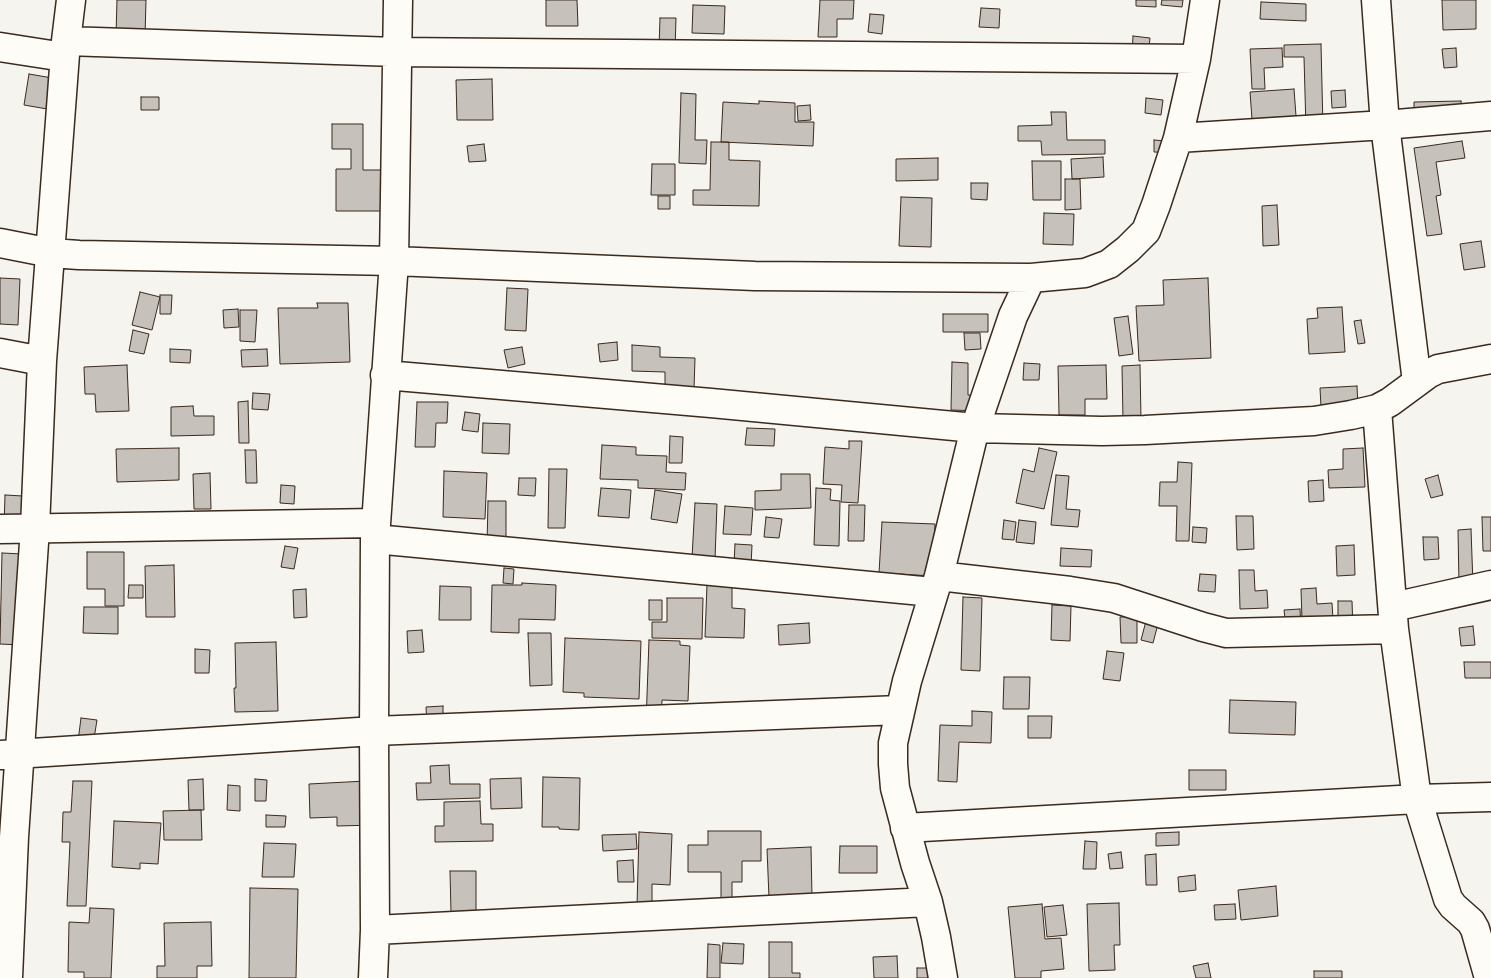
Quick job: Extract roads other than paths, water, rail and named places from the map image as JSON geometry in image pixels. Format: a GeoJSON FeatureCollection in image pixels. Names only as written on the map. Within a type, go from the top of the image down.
{"type":"FeatureCollection","features":[{"type":"Feature","properties":{"kind":"street"},"geometry":{"type":"LineString","coordinates":[[8,978],[14,837],[10,754],[35,528],[42,361],[65,49],[71,0]]}},
{"type":"Feature","properties":{"kind":"street"},"geometry":{"type":"LineString","coordinates":[[373,978],[375,930],[376,531],[394,261],[398,0]]}},
{"type":"Feature","properties":{"kind":"street"},"geometry":{"type":"LineString","coordinates":[[0,243],[51,253],[79,255],[394,261],[755,276],[1031,278],[1085,273],[1109,264],[1146,231],[1178,138],[1196,59],[1205,0]]}},
{"type":"Feature","properties":{"kind":"street"},"geometry":{"type":"LineString","coordinates":[[1376,0],[1385,125],[1417,382]]}},
{"type":"Feature","properties":{"kind":"street"},"geometry":{"type":"LineString","coordinates":[[0,47],[1196,59]]}},
{"type":"Feature","properties":{"kind":"street"},"geometry":{"type":"LineString","coordinates":[[1178,138],[1385,125],[1491,116]]}},
{"type":"Feature","properties":{"kind":"street"},"geometry":{"type":"LineString","coordinates":[[944,978],[928,902],[905,828],[895,788],[893,743],[907,681],[936,584],[975,428],[1012,316],[1031,278]]}},
{"type":"Feature","properties":{"kind":"street"},"geometry":{"type":"LineString","coordinates":[[0,353],[42,361]]}},
{"type":"Feature","properties":{"kind":"street"},"geometry":{"type":"LineString","coordinates":[[385,375],[975,428],[1102,431],[1314,421],[1351,415],[1377,409],[1438,369],[1491,359]]}},
{"type":"Feature","properties":{"kind":"street"},"geometry":{"type":"LineString","coordinates":[[1377,409],[1394,618],[1417,798],[1448,899],[1471,922],[1475,929],[1489,978]]}},
{"type":"Feature","properties":{"kind":"street"},"geometry":{"type":"LineString","coordinates":[[0,529],[376,531],[936,584],[1070,591],[1114,598],[1226,633],[1394,618],[1491,585]]}},
{"type":"Feature","properties":{"kind":"street"},"geometry":{"type":"LineString","coordinates":[[10,754],[374,731],[900,710]]}},
{"type":"Feature","properties":{"kind":"street"},"geometry":{"type":"LineString","coordinates":[[905,828],[1417,798],[1491,797]]}},
{"type":"Feature","properties":{"kind":"street"},"geometry":{"type":"LineString","coordinates":[[375,930],[928,902]]}}]}
